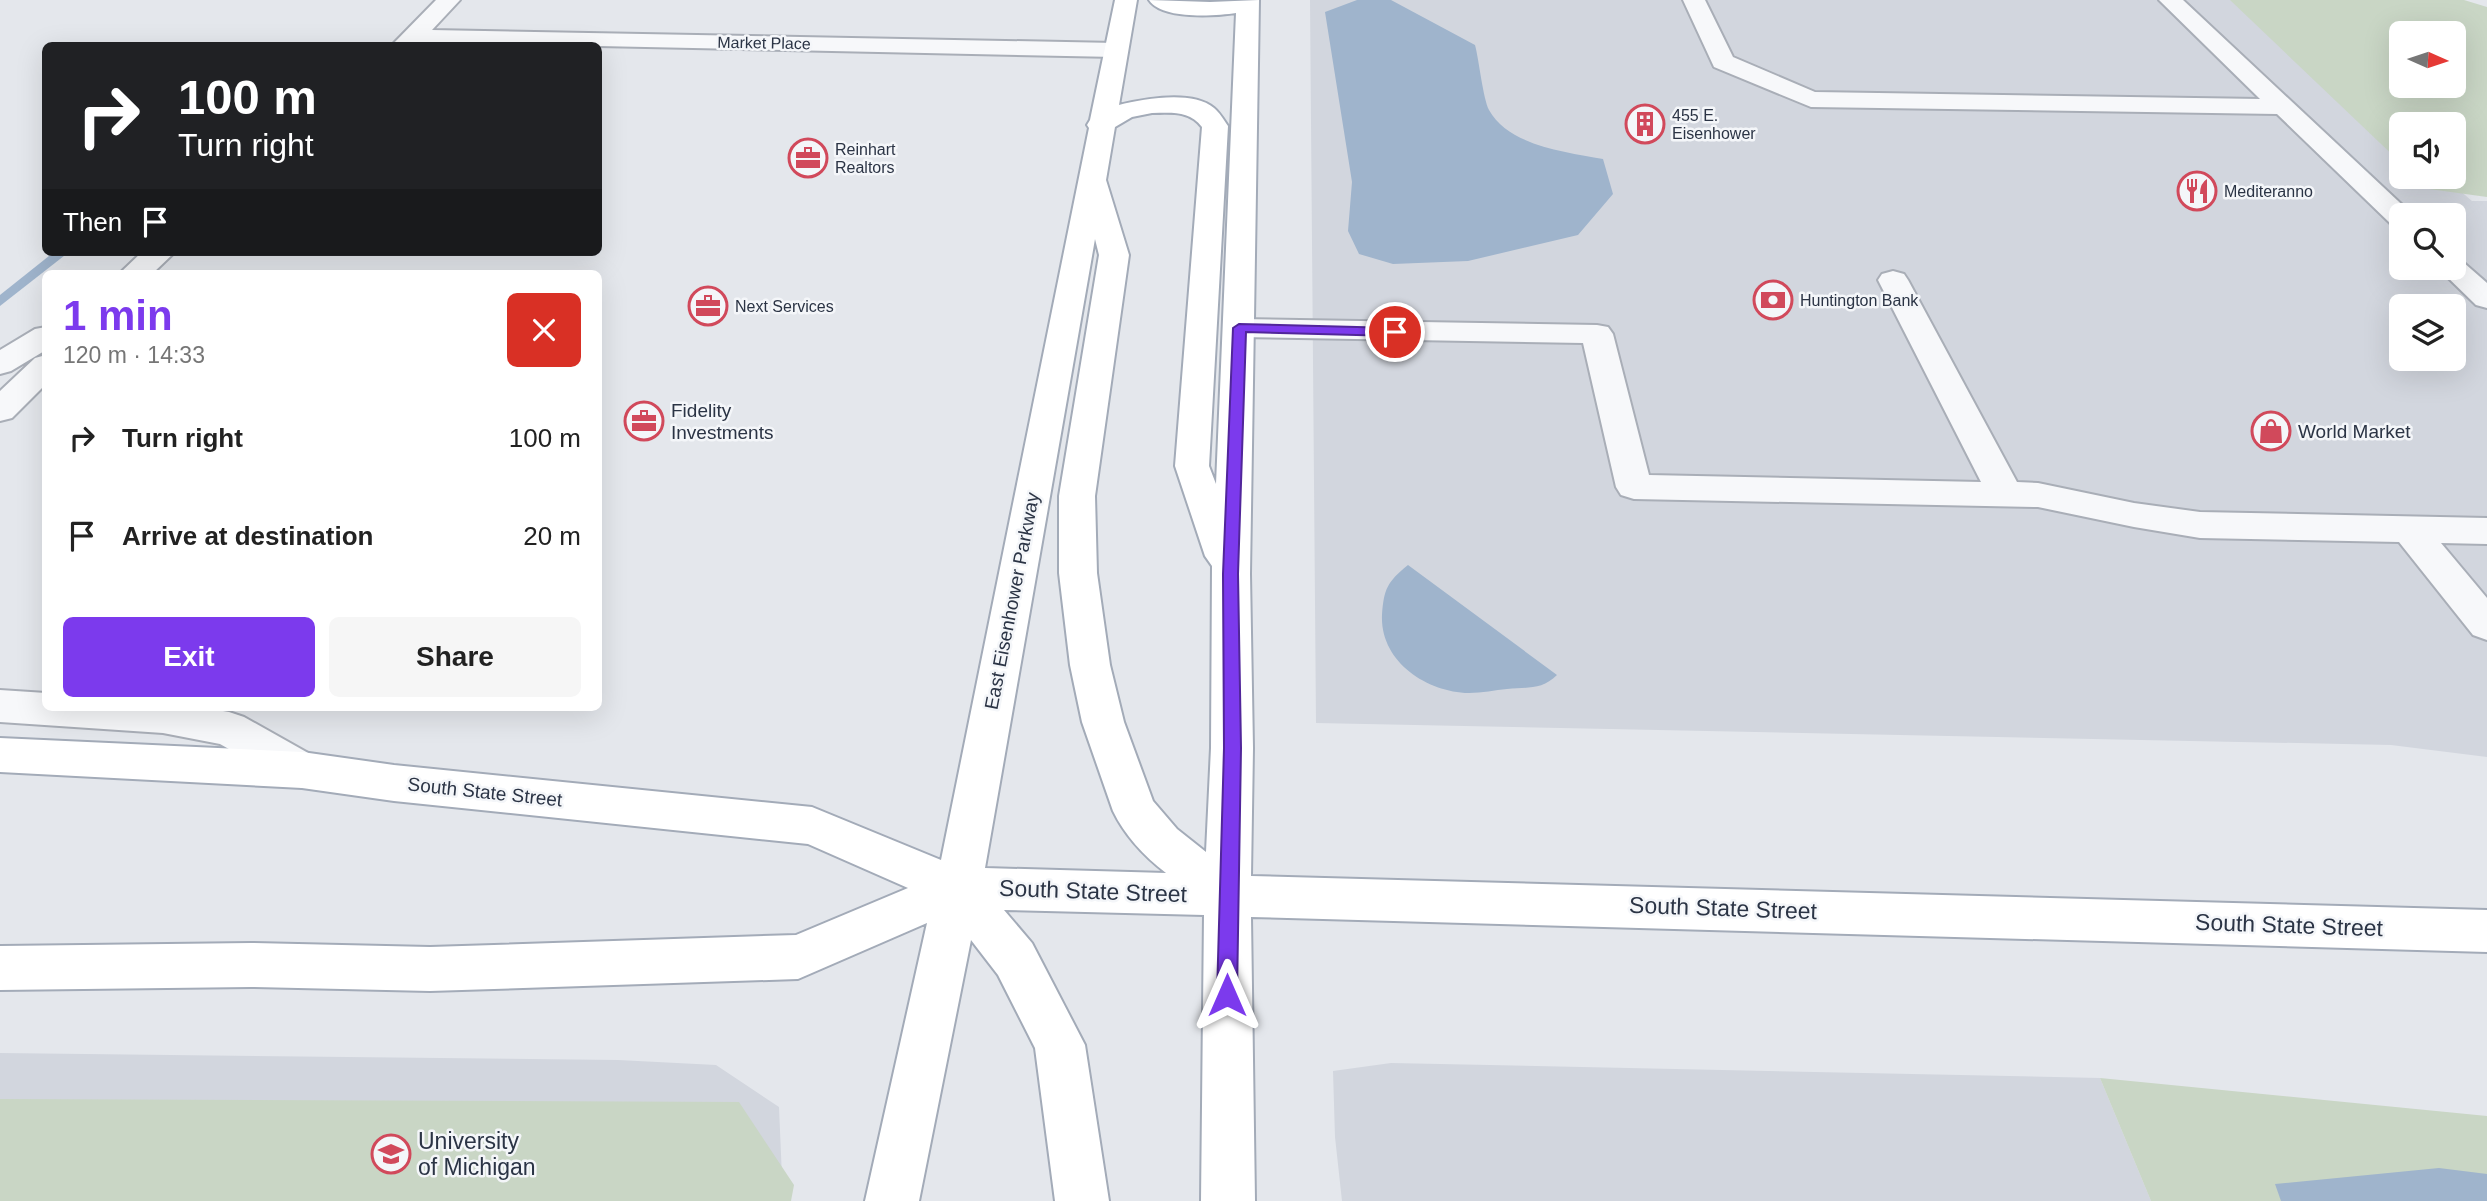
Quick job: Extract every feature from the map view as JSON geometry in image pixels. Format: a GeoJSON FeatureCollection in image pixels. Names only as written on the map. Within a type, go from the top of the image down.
{"type":"FeatureCollection","features":[{"type":"Feature","properties":{"kind":"main road","name":"East Eisenhower Parkway"},"geometry":{"type":"LineString","coordinates":[[892,1201],[958,888],[1093,175],[1100,125],[1126,0]]}},
{"type":"Feature","properties":{"kind":"main road"},"geometry":{"type":"LineString","coordinates":[[1160,0],[1186,8],[1203,9],[1241,6],[1246,0]]}},
{"type":"Feature","properties":{"kind":"main road"},"geometry":{"type":"LineString","coordinates":[[1228,1201],[1227,895],[1232,748],[1231,574],[1246,0]]}},
{"type":"Feature","properties":{"kind":"main road"},"geometry":{"type":"LineString","coordinates":[[1100,125],[1124,111],[1152,105],[1185,106],[1204,113],[1215,127],[1192,467],[1231,574]]}},
{"type":"Feature","properties":{"kind":"main road"},"geometry":{"type":"LineString","coordinates":[[1093,175],[1114,255],[1077,496],[1078,573],[1090,665],[1103,722],[1135,811],[1161,843],[1227,895]]}},
{"type":"Feature","properties":{"kind":"main road","name":"South State Street"},"geometry":{"type":"LineString","coordinates":[[0,755],[302,770],[394,783],[812,826],[958,888],[2487,931]]}},
{"type":"Feature","properties":{"kind":"main road"},"geometry":{"type":"LineString","coordinates":[[958,888],[1016,959],[1060,1045],[1083,1201]]}},
{"type":"Feature","properties":{"kind":"main road","name":"South State Street"},"geometry":{"type":"LineString","coordinates":[[0,968],[251,965],[430,969],[798,957],[958,888]]}},
{"type":"Feature","properties":{"kind":"street"},"geometry":{"type":"LineString","coordinates":[[408,41],[449,0]]}},
{"type":"Feature","properties":{"kind":"street"},"geometry":{"type":"LineString","coordinates":[[1694,0],[1723,62],[1811,99],[2283,107]]}},
{"type":"Feature","properties":{"kind":"street"},"geometry":{"type":"LineString","coordinates":[[2169,0],[2389,207]]}},
{"type":"Feature","properties":{"kind":"street","name":"Market Place"},"geometry":{"type":"LineString","coordinates":[[408,41],[487,42]]}},
{"type":"Feature","properties":{"kind":"street","name":"Market Place"},"geometry":{"type":"LineString","coordinates":[[602,43],[1116,50]]}},
{"type":"Feature","properties":{"kind":"street"},"geometry":{"type":"LineString","coordinates":[[139,270],[155,256]]}},
{"type":"Feature","properties":{"kind":"street"},"geometry":{"type":"LineString","coordinates":[[2466,279],[2487,299]]}},
{"type":"Feature","properties":{"kind":"street"},"geometry":{"type":"LineString","coordinates":[[1893,280],[2006,495]]}},
{"type":"Feature","properties":{"kind":"street"},"geometry":{"type":"LineString","coordinates":[[1239,328],[1597,334],[1634,487],[2038,495],[2134,515],[2200,525],[2487,531]]}},
{"type":"Feature","properties":{"kind":"street"},"geometry":{"type":"LineString","coordinates":[[0,364],[42,338]]}},
{"type":"Feature","properties":{"kind":"street"},"geometry":{"type":"LineString","coordinates":[[0,410],[42,369]]}},
{"type":"Feature","properties":{"kind":"street"},"geometry":{"type":"LineString","coordinates":[[2409,530],[2487,625]]}},
{"type":"Feature","properties":{"kind":"street"},"geometry":{"type":"LineString","coordinates":[[0,706],[42,709]]}},
{"type":"Feature","properties":{"kind":"street"},"geometry":{"type":"LineString","coordinates":[[68,711],[163,718],[229,729],[302,770]]}},
{"type":"Feature","properties":{"kind":"shaded area"},"geometry":{"type":"Polygon","coordinates":[[[1310,0],[2248,0],[2389,127],[2389,189],[2458,189],[2472,201],[2487,201],[2487,757],[2391,745],[1316,723],[1310,0]]]}},
{"type":"Feature","properties":{"kind":"shaded area","name":"University of Michigan"},"geometry":{"type":"Polygon","coordinates":[[[0,1053],[618,1060],[716,1065],[779,1107],[783,1201],[0,1201],[0,1053]]]}},
{"type":"Feature","properties":{"kind":"shaded area"},"geometry":{"type":"Polygon","coordinates":[[[1391,1063],[2100,1078],[2151,1201],[1342,1201],[1335,1137],[1333,1071],[1391,1063]]]}},
{"type":"Feature","properties":{"kind":"green space"},"geometry":{"type":"Polygon","coordinates":[[[2230,0],[2464,0],[2487,7],[2487,197],[2429,189],[2466,189],[2466,112],[2389,112],[2389,152],[2230,0]]]}},
{"type":"Feature","properties":{"kind":"green space"},"geometry":{"type":"Polygon","coordinates":[[[2100,1078],[2487,1116],[2487,1201],[2151,1201],[2100,1078]]]}},
{"type":"Feature","properties":{"kind":"green space","name":"University of Michigan"},"geometry":{"type":"Polygon","coordinates":[[[0,1099],[739,1102],[794,1185],[791,1201],[0,1201],[0,1099]]]}},
{"type":"Feature","properties":{"kind":"water"},"geometry":{"type":"Polygon","coordinates":[[[1357,0],[1391,0],[1475,45],[1489,110],[1510,132],[1540,145],[1603,159],[1613,194],[1578,235],[1468,261],[1393,264],[1359,254],[1348,231],[1352,182],[1325,12],[1357,0]]]}},
{"type":"Feature","properties":{"kind":"water"},"geometry":{"type":"Polygon","coordinates":[[[1408,565],[1557,675],[1534,687],[1469,693],[1437,687],[1409,671],[1397,660],[1389,646],[1383,632],[1382,615],[1388,587],[1395,576],[1408,565]]]}},
{"type":"Feature","properties":{"kind":"water"},"geometry":{"type":"Polygon","coordinates":[[[2439,1168],[2487,1174],[2487,1201],[2281,1201],[2275,1184],[2439,1168]]]}},
{"type":"Feature","properties":{"kind":"waterway"},"geometry":{"type":"LineString","coordinates":[[0,302],[57,256]]}},
{"type":"Feature","properties":{"kind":"place","name":"455 E. Eisenhower"},"geometry":{"type":"Point","coordinates":[1645,124]}},
{"type":"Feature","properties":{"kind":"place","name":"Reinhart Realtors"},"geometry":{"type":"Point","coordinates":[808,158]}},
{"type":"Feature","properties":{"kind":"place","name":"Mediteranno"},"geometry":{"type":"Point","coordinates":[2197,191]}},
{"type":"Feature","properties":{"kind":"place","name":"Huntington Bank"},"geometry":{"type":"Point","coordinates":[1773,300]}},
{"type":"Feature","properties":{"kind":"place","name":"Next Services"},"geometry":{"type":"Point","coordinates":[708,306]}},
{"type":"Feature","properties":{"kind":"place","name":"Fidelity Investments"},"geometry":{"type":"Point","coordinates":[644,421]}},
{"type":"Feature","properties":{"kind":"place","name":"World Market"},"geometry":{"type":"Point","coordinates":[2271,431]}},
{"type":"Feature","properties":{"kind":"place","name":"University of Michigan"},"geometry":{"type":"Point","coordinates":[391,1154]}},
{"type":"Feature","properties":{"kind":"route"},"geometry":{"type":"LineString","coordinates":[[1227,995],[1232,748],[1231,574],[1239,328],[1395,332]]}}]}
